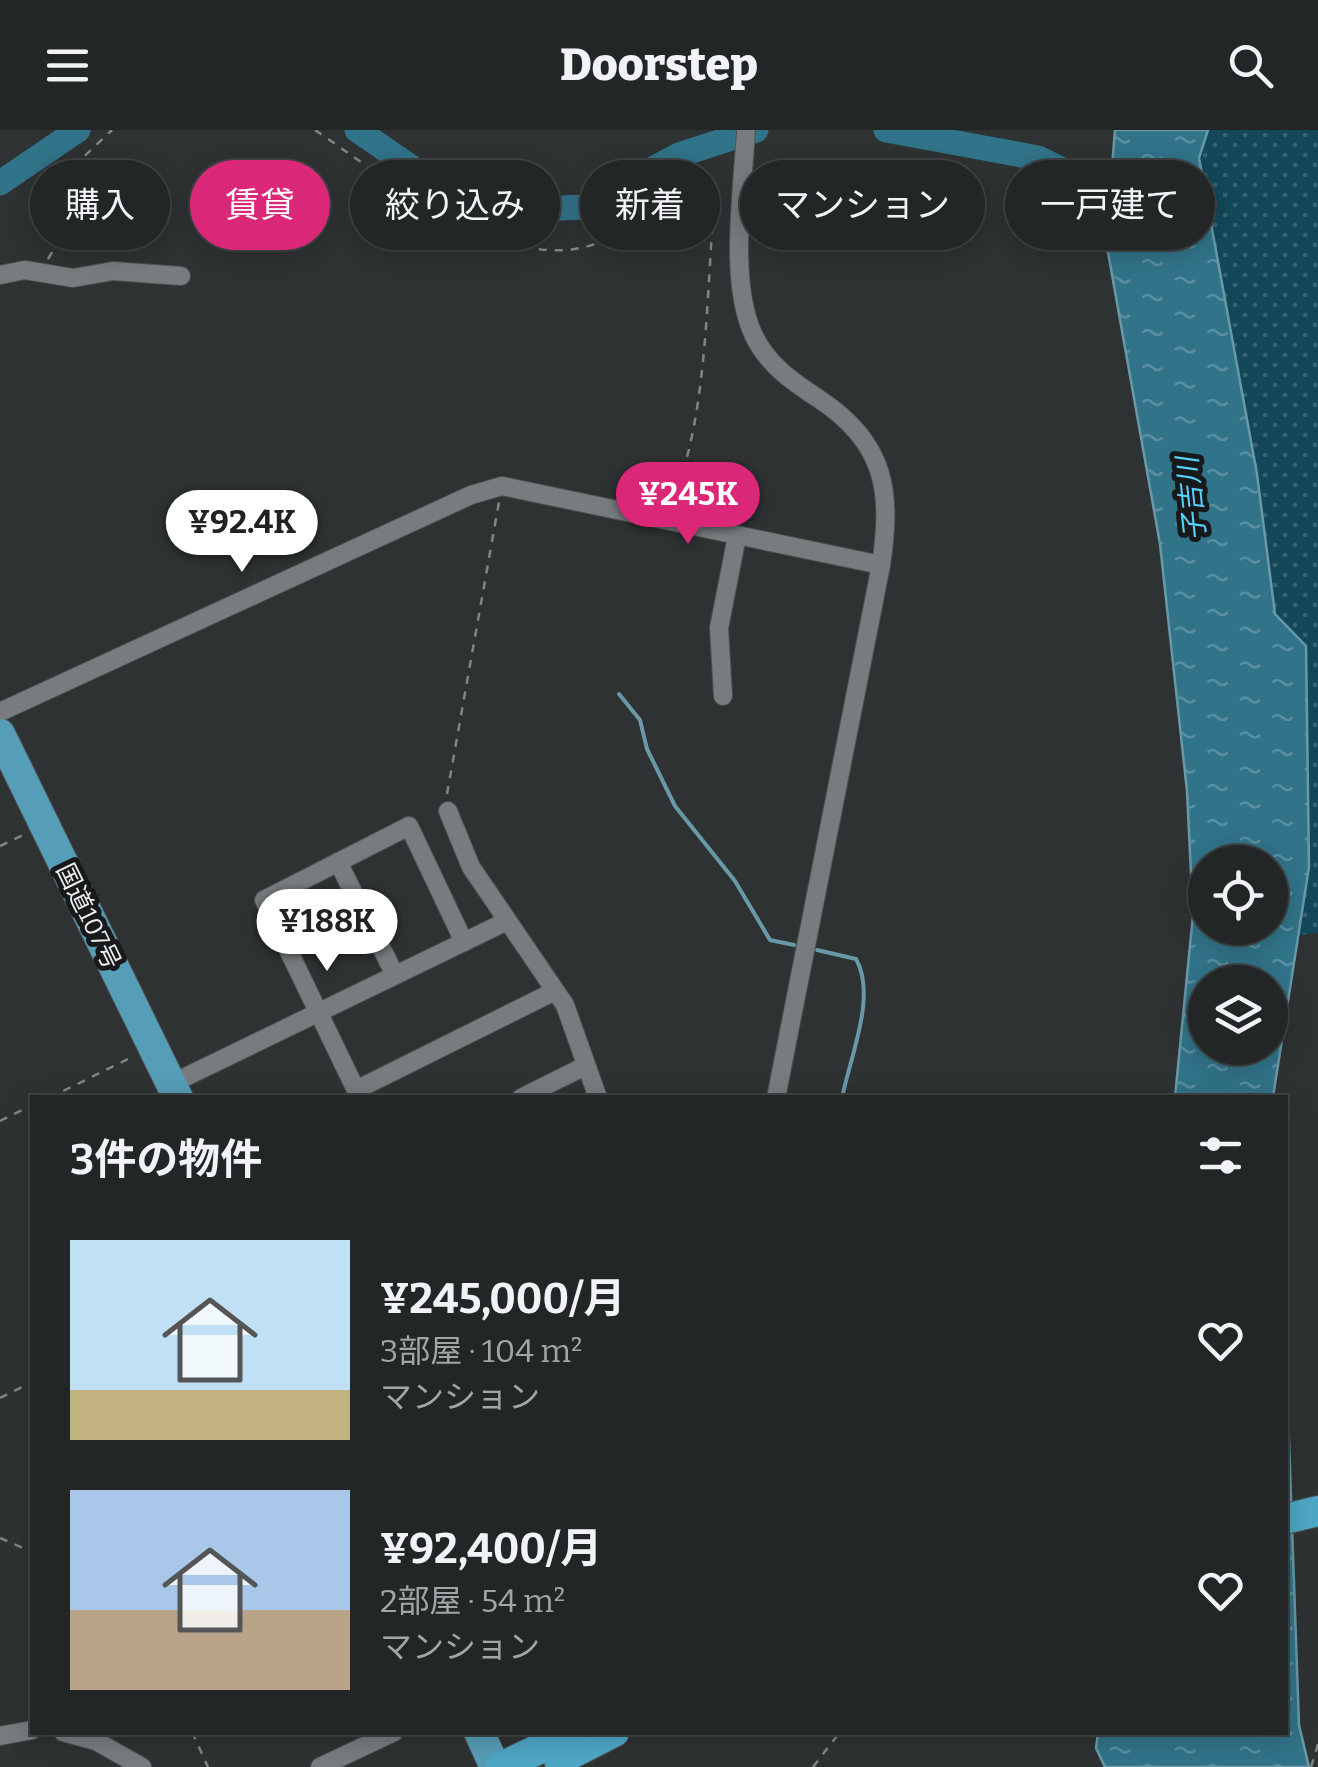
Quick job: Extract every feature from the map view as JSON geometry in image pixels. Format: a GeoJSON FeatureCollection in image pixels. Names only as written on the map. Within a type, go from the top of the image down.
{"type":"FeatureCollection","features":[{"type":"Feature","properties":{"kind":"highway","name":"国道107号"},"geometry":{"type":"LineString","coordinates":[[0,734],[174,1091]]}},
{"type":"Feature","properties":{"kind":"highway"},"geometry":{"type":"LineString","coordinates":[[1288,1517],[1318,1512]]}},
{"type":"Feature","properties":{"kind":"highway"},"geometry":{"type":"LineString","coordinates":[[483,1735],[520,1764]]}},
{"type":"Feature","properties":{"kind":"highway"},"geometry":{"type":"LineString","coordinates":[[520,1764],[570,1735]]}},
{"type":"Feature","properties":{"kind":"highway"},"geometry":{"type":"LineString","coordinates":[[520,1764],[590,1735]]}},
{"type":"Feature","properties":{"kind":"highway"},"geometry":{"type":"LineString","coordinates":[[520,1764],[605,1735]]}},
{"type":"Feature","properties":{"kind":"street"},"geometry":{"type":"LineString","coordinates":[[746,130],[740,276],[752,334],[784,376],[856,429],[877,462],[886,497],[882,565],[777,1095]]}},
{"type":"Feature","properties":{"kind":"street"},"geometry":{"type":"LineString","coordinates":[[0,274],[37,272],[74,278],[113,271],[181,276]]}},
{"type":"Feature","properties":{"kind":"street"},"geometry":{"type":"LineString","coordinates":[[0,712],[471,495],[502,486],[882,565]]}},
{"type":"Feature","properties":{"kind":"street"},"geometry":{"type":"LineString","coordinates":[[723,696],[720,628],[737,536]]}},
{"type":"Feature","properties":{"kind":"street"},"geometry":{"type":"LineString","coordinates":[[448,810],[471,868],[565,1005],[597,1095]]}},
{"type":"Feature","properties":{"kind":"street"},"geometry":{"type":"LineString","coordinates":[[464,942],[409,826],[264,900],[356,1090],[555,992]]}},
{"type":"Feature","properties":{"kind":"street"},"geometry":{"type":"LineString","coordinates":[[338,862],[395,976]]}},
{"type":"Feature","properties":{"kind":"street"},"geometry":{"type":"LineString","coordinates":[[174,1091],[319,1012],[507,922]]}},
{"type":"Feature","properties":{"kind":"street"},"geometry":{"type":"LineString","coordinates":[[527,1095],[586,1066]]}},
{"type":"Feature","properties":{"kind":"street"},"geometry":{"type":"LineString","coordinates":[[0,1736],[30,1730]]}},
{"type":"Feature","properties":{"kind":"street"},"geometry":{"type":"LineString","coordinates":[[74,1735],[96,1741],[142,1767]]}},
{"type":"Feature","properties":{"kind":"street"},"geometry":{"type":"LineString","coordinates":[[320,1767],[388,1735]]}},
{"type":"Feature","properties":{"kind":"path"},"geometry":{"type":"LineString","coordinates":[[37,272],[57,244],[76,164],[112,130]]}},
{"type":"Feature","properties":{"kind":"path"},"geometry":{"type":"LineString","coordinates":[[315,130],[414,196],[526,250],[574,250],[600,243],[680,195],[711,188],[714,204],[702,352],[684,474],[666,518]]}},
{"type":"Feature","properties":{"kind":"path"},"geometry":{"type":"LineString","coordinates":[[448,810],[446,791],[502,486]]}},
{"type":"Feature","properties":{"kind":"path"},"geometry":{"type":"LineString","coordinates":[[0,846],[45,824]]}},
{"type":"Feature","properties":{"kind":"path"},"geometry":{"type":"LineString","coordinates":[[55,1095],[153,1047]]}},
{"type":"Feature","properties":{"kind":"path"},"geometry":{"type":"LineString","coordinates":[[0,1122],[30,1107]]}},
{"type":"Feature","properties":{"kind":"path"},"geometry":{"type":"LineString","coordinates":[[0,1398],[30,1383]]}},
{"type":"Feature","properties":{"kind":"path"},"geometry":{"type":"LineString","coordinates":[[0,1538],[30,1551]]}},
{"type":"Feature","properties":{"kind":"path"},"geometry":{"type":"LineString","coordinates":[[193,1735],[208,1767]]}},
{"type":"Feature","properties":{"kind":"path"},"geometry":{"type":"LineString","coordinates":[[812,1767],[838,1735]]}},
{"type":"Feature","properties":{"kind":"path"},"geometry":{"type":"LineString","coordinates":[[1311,1767],[1318,1744]]}},
{"type":"Feature","properties":{"kind":"shaded area"},"geometry":{"type":"Polygon","coordinates":[[[1208,130],[1318,130],[1318,933],[1298,935],[1309,867],[1306,647],[1275,614],[1257,474],[1215,245],[1215,160],[1199,158],[1208,130]]]}},
{"type":"Feature","properties":{"kind":"water"},"geometry":{"type":"Polygon","coordinates":[[[1115,130],[1208,130],[1199,158],[1113,160],[1115,130]]]}},
{"type":"Feature","properties":{"kind":"water","name":"子吉川"},"geometry":{"type":"Polygon","coordinates":[[[1215,245],[1257,474],[1275,614],[1306,646],[1309,867],[1288,1001],[1288,965],[1188,965],[1190,945],[1288,945],[1288,845],[1190,845],[1160,544],[1108,250],[1215,250],[1215,245]]]}},
{"type":"Feature","properties":{"kind":"water"},"geometry":{"type":"Polygon","coordinates":[[[1188,966],[1188,1065],[1278,1065],[1273,1095],[1175,1095],[1188,966]]]}},
{"type":"Feature","properties":{"kind":"water"},"geometry":{"type":"Polygon","coordinates":[[[1288,1412],[1299,1725],[1309,1767],[1105,1767],[1096,1748],[1098,1735],[1288,1735],[1288,1412]]]}},
{"type":"Feature","properties":{"kind":"waterway"},"geometry":{"type":"LineString","coordinates":[[0,183],[78,130]]}},
{"type":"Feature","properties":{"kind":"waterway"},"geometry":{"type":"LineString","coordinates":[[357,130],[462,202],[499,211],[582,207],[679,155],[756,130]]}},
{"type":"Feature","properties":{"kind":"waterway"},"geometry":{"type":"LineString","coordinates":[[886,130],[1042,160]]}},
{"type":"Feature","properties":{"kind":"waterway"},"geometry":{"type":"LineString","coordinates":[[619,694],[640,720],[647,749],[675,806],[735,881],[770,940],[794,945]]}},
{"type":"Feature","properties":{"kind":"waterway"},"geometry":{"type":"LineString","coordinates":[[817,950],[856,959],[862,974],[860,1027],[843,1095]]}}]}
